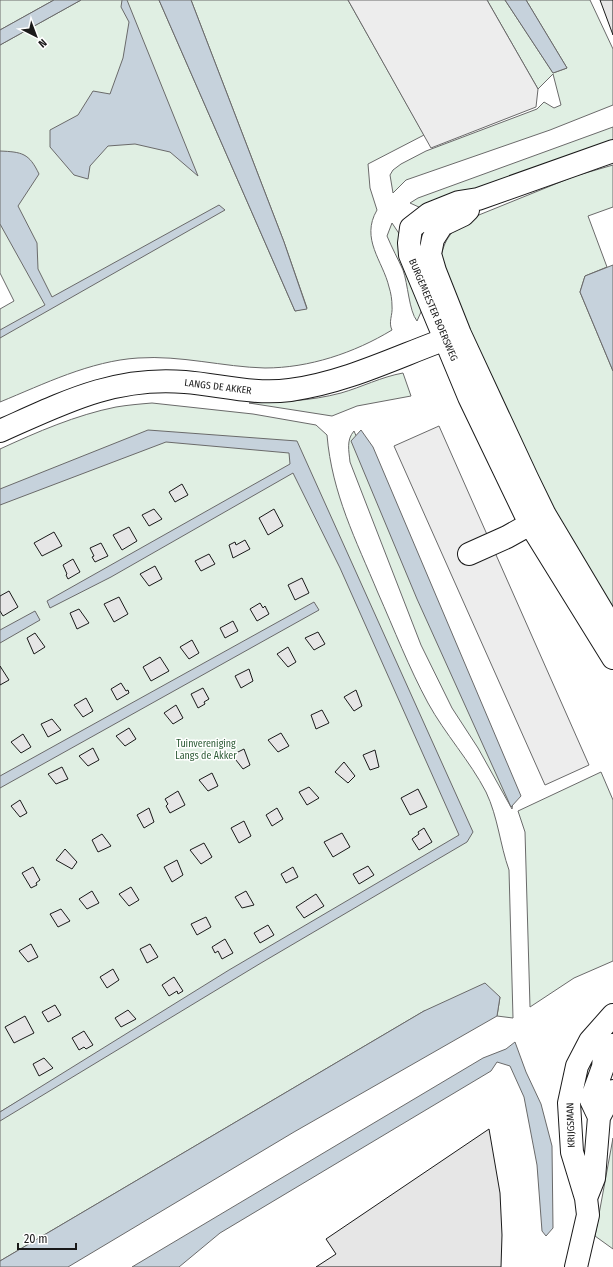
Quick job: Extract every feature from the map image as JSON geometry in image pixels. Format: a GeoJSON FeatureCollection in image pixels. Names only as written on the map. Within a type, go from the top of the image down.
{"type":"FeatureCollection","features":[{"type":"Feature","properties":{"kind":"street","name":"BURGEMEESTER BOERSWEG"},"geometry":{"type":"LineString","coordinates":[[613,151],[478,199],[459,202],[429,214],[412,228],[409,243],[410,255],[453,336],[469,397],[538,519],[613,658]]}},
{"type":"Feature","properties":{"kind":"street","name":"LANGS DE AKKER"},"geometry":{"type":"LineString","coordinates":[[0,431],[73,398],[100,389],[156,382],[185,382],[244,391],[288,390],[319,385],[390,361],[453,336]]}},
{"type":"Feature","properties":{"kind":"street","name":"BURGEMEESTER BOERSWEG"},"geometry":{"type":"LineString","coordinates":[[538,519],[613,629]]}},
{"type":"Feature","properties":{"kind":"street"},"geometry":{"type":"LineString","coordinates":[[469,554],[507,537],[538,519]]}},
{"type":"Feature","properties":{"kind":"street","name":"KRIJGSMAN"},"geometry":{"type":"LineString","coordinates":[[576,1267],[588,1215],[586,1198],[572,1152],[569,1103],[572,1086],[581,1058],[590,1041],[610,1022]]}},
{"type":"Feature","properties":{"kind":"street","name":"KRIJGSMAN"},"geometry":{"type":"LineString","coordinates":[[586,1198],[594,1178],[599,1117],[608,1076],[604,1057],[613,1045]]}},
{"type":"Feature","properties":{"kind":"street"},"geometry":{"type":"LineString","coordinates":[[581,1058],[587,1071],[608,1076]]}},
{"type":"Feature","properties":{"kind":"green space"},"geometry":{"type":"Polygon","coordinates":[[[0,0],[54,0],[0,30],[0,0]]]}},
{"type":"Feature","properties":{"kind":"green space"},"geometry":{"type":"Polygon","coordinates":[[[81,0],[159,0],[295,311],[307,308],[284,242],[191,0],[348,0],[424,135],[368,164],[370,188],[377,210],[372,221],[372,240],[374,250],[386,277],[392,299],[390,324],[392,330],[362,346],[331,358],[282,367],[265,368],[233,366],[170,358],[138,358],[120,360],[85,368],[0,402],[0,309],[14,301],[0,273],[0,45],[81,0]]]}},
{"type":"Feature","properties":{"kind":"green space"},"geometry":{"type":"Polygon","coordinates":[[[487,0],[505,0],[553,73],[567,68],[526,0],[590,0],[613,49],[613,105],[550,130],[406,180],[393,193],[390,175],[393,170],[401,164],[426,151],[537,109],[544,102],[554,108],[561,105],[553,74],[538,89],[487,0]]]}},
{"type":"Feature","properties":{"kind":"green space"},"geometry":{"type":"Polygon","coordinates":[[[613,127],[613,140],[421,208],[410,203],[418,198],[613,127]]]}},
{"type":"Feature","properties":{"kind":"green space"},"geometry":{"type":"Polygon","coordinates":[[[613,165],[613,207],[588,216],[607,267],[585,276],[580,292],[613,371],[613,615],[557,522],[440,264],[443,249],[448,238],[456,228],[469,219],[575,176],[613,165]]]}},
{"type":"Feature","properties":{"kind":"green space"},"geometry":{"type":"Polygon","coordinates":[[[392,223],[400,235],[421,304],[421,312],[417,321],[414,317],[410,304],[403,270],[387,236],[392,223]]]}},
{"type":"Feature","properties":{"kind":"green space"},"geometry":{"type":"Polygon","coordinates":[[[403,373],[411,396],[357,406],[332,416],[249,403],[295,401],[330,396],[403,373]]]}},
{"type":"Feature","properties":{"kind":"green space","name":"Tuinvereniging Langs de Akker"},"geometry":{"type":"Polygon","coordinates":[[[152,403],[253,414],[316,425],[327,435],[334,477],[346,516],[414,676],[442,726],[480,781],[493,811],[509,870],[513,1018],[497,1016],[500,997],[424,1011],[0,1261],[0,1116],[146,1025],[0,1112],[0,449],[71,419],[116,407],[152,403]]]}},
{"type":"Feature","properties":{"kind":"green space"},"geometry":{"type":"Polygon","coordinates":[[[354,431],[513,801],[512,809],[478,748],[452,708],[421,645],[350,462],[349,442],[351,434],[354,431]]]}},
{"type":"Feature","properties":{"kind":"green space"},"geometry":{"type":"Polygon","coordinates":[[[601,772],[613,800],[613,961],[574,978],[530,1007],[525,832],[518,811],[601,772]]]}},
{"type":"Feature","properties":{"kind":"green space"},"geometry":{"type":"Polygon","coordinates":[[[613,1138],[613,1249],[595,1236],[613,1138]]]}},
{"type":"Feature","properties":{"kind":"shaded area"},"geometry":{"type":"Polygon","coordinates":[[[54,0],[81,0],[0,45],[0,30],[54,0]]]}},
{"type":"Feature","properties":{"kind":"shaded area"},"geometry":{"type":"Polygon","coordinates":[[[122,0],[127,0],[198,176],[170,152],[135,144],[108,146],[90,166],[88,179],[74,175],[50,147],[50,130],[78,115],[93,91],[110,94],[123,58],[129,22],[121,7],[122,0]]]}},
{"type":"Feature","properties":{"kind":"shaded area"},"geometry":{"type":"Polygon","coordinates":[[[159,0],[191,0],[284,242],[307,309],[295,311],[159,0]]]}},
{"type":"Feature","properties":{"kind":"shaded area"},"geometry":{"type":"Polygon","coordinates":[[[348,0],[487,0],[538,89],[536,107],[431,148],[348,0]]]}},
{"type":"Feature","properties":{"kind":"shaded area"},"geometry":{"type":"Polygon","coordinates":[[[505,0],[526,0],[567,68],[553,73],[505,0]]]}},
{"type":"Feature","properties":{"kind":"shaded area"},"geometry":{"type":"Polygon","coordinates":[[[0,151],[14,152],[24,155],[32,162],[39,174],[18,206],[37,243],[38,269],[52,297],[219,205],[225,210],[0,338],[0,330],[45,305],[0,224],[0,151]]]}},
{"type":"Feature","properties":{"kind":"shaded area"},"geometry":{"type":"Polygon","coordinates":[[[613,265],[613,371],[580,292],[585,276],[613,265]]]}},
{"type":"Feature","properties":{"kind":"shaded area"},"geometry":{"type":"Polygon","coordinates":[[[439,426],[589,765],[545,785],[394,446],[439,426]]]}},
{"type":"Feature","properties":{"kind":"shaded area"},"geometry":{"type":"Polygon","coordinates":[[[148,430],[297,441],[473,832],[467,842],[261,963],[0,1121],[0,1112],[229,970],[459,835],[340,568],[293,473],[111,577],[50,608],[47,601],[290,464],[289,453],[166,442],[0,505],[0,489],[148,430]]]}},
{"type":"Feature","properties":{"kind":"shaded area"},"geometry":{"type":"Polygon","coordinates":[[[361,430],[373,447],[521,796],[511,807],[417,599],[351,441],[361,430]]]}},
{"type":"Feature","properties":{"kind":"shaded area"},"geometry":{"type":"Polygon","coordinates":[[[314,602],[319,610],[0,788],[0,776],[314,602]]]}},
{"type":"Feature","properties":{"kind":"shaded area"},"geometry":{"type":"Polygon","coordinates":[[[35,611],[40,620],[0,643],[0,630],[35,611]]]}},
{"type":"Feature","properties":{"kind":"shaded area"},"geometry":{"type":"Polygon","coordinates":[[[485,983],[500,997],[497,1016],[294,1132],[68,1267],[0,1267],[0,1261],[424,1011],[485,983]]]}},
{"type":"Feature","properties":{"kind":"shaded area"},"geometry":{"type":"Polygon","coordinates":[[[515,1042],[526,1072],[541,1104],[552,1146],[553,1228],[546,1236],[542,1231],[537,1165],[524,1097],[510,1066],[497,1062],[491,1071],[220,1233],[179,1267],[132,1267],[483,1058],[506,1049],[515,1042]]]}},
{"type":"Feature","properties":{"kind":"building"},"geometry":{"type":"Polygon","coordinates":[[[600,0],[613,0],[613,35],[600,0]]]}},
{"type":"Feature","properties":{"kind":"building"},"geometry":{"type":"Polygon","coordinates":[[[182,484],[188,495],[175,502],[169,492],[182,484]]]}},
{"type":"Feature","properties":{"kind":"building"},"geometry":{"type":"Polygon","coordinates":[[[154,509],[162,519],[149,526],[142,515],[154,509]]]}},
{"type":"Feature","properties":{"kind":"building"},"geometry":{"type":"Polygon","coordinates":[[[274,509],[283,526],[268,535],[259,518],[274,509]]]}},
{"type":"Feature","properties":{"kind":"building"},"geometry":{"type":"Polygon","coordinates":[[[129,527],[137,541],[122,550],[113,535],[129,527]]]}},
{"type":"Feature","properties":{"kind":"building"},"geometry":{"type":"Polygon","coordinates":[[[54,532],[62,546],[42,556],[34,543],[54,532]]]}},
{"type":"Feature","properties":{"kind":"building"},"geometry":{"type":"Polygon","coordinates":[[[245,540],[250,549],[233,558],[229,545],[235,542],[236,545],[245,540]]]}},
{"type":"Feature","properties":{"kind":"building"},"geometry":{"type":"Polygon","coordinates":[[[101,543],[108,556],[95,562],[90,548],[101,543]]]}},
{"type":"Feature","properties":{"kind":"building"},"geometry":{"type":"Polygon","coordinates":[[[209,554],[215,564],[201,571],[195,561],[209,554]]]}},
{"type":"Feature","properties":{"kind":"building"},"geometry":{"type":"Polygon","coordinates":[[[73,559],[80,572],[68,579],[63,565],[73,559]]]}},
{"type":"Feature","properties":{"kind":"building"},"geometry":{"type":"Polygon","coordinates":[[[155,566],[162,579],[149,586],[140,574],[155,566]]]}},
{"type":"Feature","properties":{"kind":"building"},"geometry":{"type":"Polygon","coordinates":[[[302,578],[309,593],[295,600],[288,585],[302,578]]]}},
{"type":"Feature","properties":{"kind":"building"},"geometry":{"type":"Polygon","coordinates":[[[9,591],[18,607],[3,616],[0,611],[0,596],[9,591]]]}},
{"type":"Feature","properties":{"kind":"building"},"geometry":{"type":"Polygon","coordinates":[[[119,597],[128,614],[114,622],[104,604],[119,597]]]}},
{"type":"Feature","properties":{"kind":"building"},"geometry":{"type":"Polygon","coordinates":[[[260,603],[263,608],[265,606],[269,614],[257,621],[250,609],[260,603]]]}},
{"type":"Feature","properties":{"kind":"building"},"geometry":{"type":"Polygon","coordinates":[[[79,609],[89,623],[77,629],[70,613],[79,609]]]}},
{"type":"Feature","properties":{"kind":"building"},"geometry":{"type":"Polygon","coordinates":[[[233,621],[238,631],[225,638],[220,628],[233,621]]]}},
{"type":"Feature","properties":{"kind":"building"},"geometry":{"type":"Polygon","coordinates":[[[318,632],[325,644],[314,650],[305,638],[318,632]]]}},
{"type":"Feature","properties":{"kind":"building"},"geometry":{"type":"Polygon","coordinates":[[[35,633],[45,647],[34,654],[27,638],[35,633]]]}},
{"type":"Feature","properties":{"kind":"building"},"geometry":{"type":"Polygon","coordinates":[[[192,640],[199,653],[189,659],[180,647],[192,640]]]}},
{"type":"Feature","properties":{"kind":"building"},"geometry":{"type":"Polygon","coordinates":[[[288,647],[296,662],[288,667],[277,654],[288,647]]]}},
{"type":"Feature","properties":{"kind":"building"},"geometry":{"type":"Polygon","coordinates":[[[160,657],[169,671],[151,681],[143,667],[160,657]]]}},
{"type":"Feature","properties":{"kind":"building"},"geometry":{"type":"Polygon","coordinates":[[[0,666],[9,680],[0,685],[0,666]]]}},
{"type":"Feature","properties":{"kind":"building"},"geometry":{"type":"Polygon","coordinates":[[[249,669],[253,681],[241,688],[235,676],[249,669]]]}},
{"type":"Feature","properties":{"kind":"building"},"geometry":{"type":"Polygon","coordinates":[[[121,683],[129,693],[117,700],[111,689],[121,683]]]}},
{"type":"Feature","properties":{"kind":"building"},"geometry":{"type":"Polygon","coordinates":[[[203,688],[209,699],[204,702],[205,704],[198,708],[191,694],[203,688]]]}},
{"type":"Feature","properties":{"kind":"building"},"geometry":{"type":"Polygon","coordinates":[[[356,690],[362,706],[354,711],[344,697],[356,690]]]}},
{"type":"Feature","properties":{"kind":"building"},"geometry":{"type":"Polygon","coordinates":[[[86,698],[93,711],[83,717],[74,705],[86,698]]]}},
{"type":"Feature","properties":{"kind":"building"},"geometry":{"type":"Polygon","coordinates":[[[176,705],[183,718],[173,724],[164,713],[176,705]]]}},
{"type":"Feature","properties":{"kind":"building"},"geometry":{"type":"Polygon","coordinates":[[[322,710],[329,723],[316,729],[311,715],[322,710]]]}},
{"type":"Feature","properties":{"kind":"building"},"geometry":{"type":"Polygon","coordinates":[[[52,719],[61,730],[48,737],[41,724],[52,719]]]}},
{"type":"Feature","properties":{"kind":"building"},"geometry":{"type":"Polygon","coordinates":[[[129,728],[136,739],[125,746],[116,736],[129,728]]]}},
{"type":"Feature","properties":{"kind":"building"},"geometry":{"type":"Polygon","coordinates":[[[281,733],[289,746],[278,752],[268,740],[281,733]]]}},
{"type":"Feature","properties":{"kind":"building"},"geometry":{"type":"Polygon","coordinates":[[[23,734],[31,747],[21,753],[11,742],[23,734]]]}},
{"type":"Feature","properties":{"kind":"building"},"geometry":{"type":"Polygon","coordinates":[[[93,748],[99,760],[88,766],[79,756],[93,748]]]}},
{"type":"Feature","properties":{"kind":"building"},"geometry":{"type":"Polygon","coordinates":[[[244,749],[250,765],[243,769],[232,755],[244,749]]]}},
{"type":"Feature","properties":{"kind":"building"},"geometry":{"type":"Polygon","coordinates":[[[375,750],[379,767],[370,770],[363,755],[375,750]]]}},
{"type":"Feature","properties":{"kind":"building"},"geometry":{"type":"Polygon","coordinates":[[[344,762],[355,776],[348,783],[335,772],[344,762]]]}},
{"type":"Feature","properties":{"kind":"building"},"geometry":{"type":"Polygon","coordinates":[[[62,767],[68,779],[56,784],[48,774],[62,767]]]}},
{"type":"Feature","properties":{"kind":"building"},"geometry":{"type":"Polygon","coordinates":[[[212,773],[218,786],[208,791],[199,780],[212,773]]]}},
{"type":"Feature","properties":{"kind":"building"},"geometry":{"type":"Polygon","coordinates":[[[309,787],[319,798],[307,805],[299,792],[309,787]]]}},
{"type":"Feature","properties":{"kind":"building"},"geometry":{"type":"Polygon","coordinates":[[[418,789],[427,807],[410,815],[401,798],[418,789]]]}},
{"type":"Feature","properties":{"kind":"building"},"geometry":{"type":"Polygon","coordinates":[[[178,791],[185,805],[170,813],[166,806],[168,804],[165,799],[178,791]]]}},
{"type":"Feature","properties":{"kind":"building"},"geometry":{"type":"Polygon","coordinates":[[[20,800],[27,813],[20,817],[11,806],[20,800]]]}},
{"type":"Feature","properties":{"kind":"building"},"geometry":{"type":"Polygon","coordinates":[[[149,808],[154,822],[144,828],[137,815],[149,808]]]}},
{"type":"Feature","properties":{"kind":"building"},"geometry":{"type":"Polygon","coordinates":[[[277,808],[283,819],[272,826],[266,815],[277,808]]]}},
{"type":"Feature","properties":{"kind":"building"},"geometry":{"type":"Polygon","coordinates":[[[244,821],[251,836],[239,843],[231,828],[244,821]]]}},
{"type":"Feature","properties":{"kind":"building"},"geometry":{"type":"Polygon","coordinates":[[[424,828],[432,842],[419,850],[412,839],[424,828]]]}},
{"type":"Feature","properties":{"kind":"building"},"geometry":{"type":"Polygon","coordinates":[[[342,833],[350,847],[333,857],[324,842],[342,833]]]}},
{"type":"Feature","properties":{"kind":"building"},"geometry":{"type":"Polygon","coordinates":[[[102,834],[111,846],[98,852],[92,840],[102,834]]]}},
{"type":"Feature","properties":{"kind":"building"},"geometry":{"type":"Polygon","coordinates":[[[204,843],[212,857],[201,864],[190,850],[204,843]]]}},
{"type":"Feature","properties":{"kind":"building"},"geometry":{"type":"Polygon","coordinates":[[[65,849],[77,862],[72,869],[56,860],[65,849]]]}},
{"type":"Feature","properties":{"kind":"building"},"geometry":{"type":"Polygon","coordinates":[[[177,860],[183,875],[172,882],[164,867],[177,860]]]}},
{"type":"Feature","properties":{"kind":"building"},"geometry":{"type":"Polygon","coordinates":[[[368,866],[374,875],[359,884],[353,874],[368,866]]]}},
{"type":"Feature","properties":{"kind":"building"},"geometry":{"type":"Polygon","coordinates":[[[33,867],[40,880],[36,883],[37,885],[31,888],[22,873],[33,867]]]}},
{"type":"Feature","properties":{"kind":"building"},"geometry":{"type":"Polygon","coordinates":[[[293,867],[298,877],[286,883],[281,874],[293,867]]]}},
{"type":"Feature","properties":{"kind":"building"},"geometry":{"type":"Polygon","coordinates":[[[131,887],[139,900],[129,906],[119,894],[131,887]]]}},
{"type":"Feature","properties":{"kind":"building"},"geometry":{"type":"Polygon","coordinates":[[[92,891],[99,903],[87,909],[79,899],[92,891]]]}},
{"type":"Feature","properties":{"kind":"building"},"geometry":{"type":"Polygon","coordinates":[[[246,891],[254,905],[242,908],[235,897],[246,891]]]}},
{"type":"Feature","properties":{"kind":"building"},"geometry":{"type":"Polygon","coordinates":[[[316,894],[324,906],[304,918],[296,907],[316,894]]]}},
{"type":"Feature","properties":{"kind":"building"},"geometry":{"type":"Polygon","coordinates":[[[61,909],[70,921],[58,927],[50,914],[61,909]]]}},
{"type":"Feature","properties":{"kind":"building"},"geometry":{"type":"Polygon","coordinates":[[[206,917],[211,927],[197,935],[191,924],[206,917]]]}},
{"type":"Feature","properties":{"kind":"building"},"geometry":{"type":"Polygon","coordinates":[[[268,925],[274,935],[260,943],[254,933],[268,925]]]}},
{"type":"Feature","properties":{"kind":"building"},"geometry":{"type":"Polygon","coordinates":[[[225,939],[233,953],[222,959],[218,951],[215,953],[212,947],[225,939]]]}},
{"type":"Feature","properties":{"kind":"building"},"geometry":{"type":"Polygon","coordinates":[[[31,944],[38,957],[28,962],[19,951],[31,944]]]}},
{"type":"Feature","properties":{"kind":"building"},"geometry":{"type":"Polygon","coordinates":[[[150,944],[158,957],[147,963],[140,949],[150,944]]]}},
{"type":"Feature","properties":{"kind":"building"},"geometry":{"type":"Polygon","coordinates":[[[113,969],[119,980],[107,988],[100,977],[113,969]]]}},
{"type":"Feature","properties":{"kind":"building"},"geometry":{"type":"Polygon","coordinates":[[[174,977],[183,991],[178,994],[177,991],[169,996],[162,985],[174,977]]]}},
{"type":"Feature","properties":{"kind":"building"},"geometry":{"type":"Polygon","coordinates":[[[55,1005],[61,1015],[48,1022],[42,1012],[55,1005]]]}},
{"type":"Feature","properties":{"kind":"building"},"geometry":{"type":"Polygon","coordinates":[[[128,1010],[136,1019],[121,1027],[115,1018],[128,1010]]]}},
{"type":"Feature","properties":{"kind":"building"},"geometry":{"type":"Polygon","coordinates":[[[25,1016],[34,1033],[14,1043],[5,1027],[25,1016]]]}},
{"type":"Feature","properties":{"kind":"building"},"geometry":{"type":"Polygon","coordinates":[[[84,1031],[93,1045],[86,1049],[84,1047],[79,1050],[72,1038],[84,1031]]]}},
{"type":"Feature","properties":{"kind":"building"},"geometry":{"type":"Polygon","coordinates":[[[44,1058],[53,1068],[39,1076],[33,1064],[44,1058]]]}},
{"type":"Feature","properties":{"kind":"building"},"geometry":{"type":"Polygon","coordinates":[[[489,1129],[500,1193],[502,1235],[501,1267],[316,1267],[336,1254],[326,1239],[489,1129]]]}}]}
